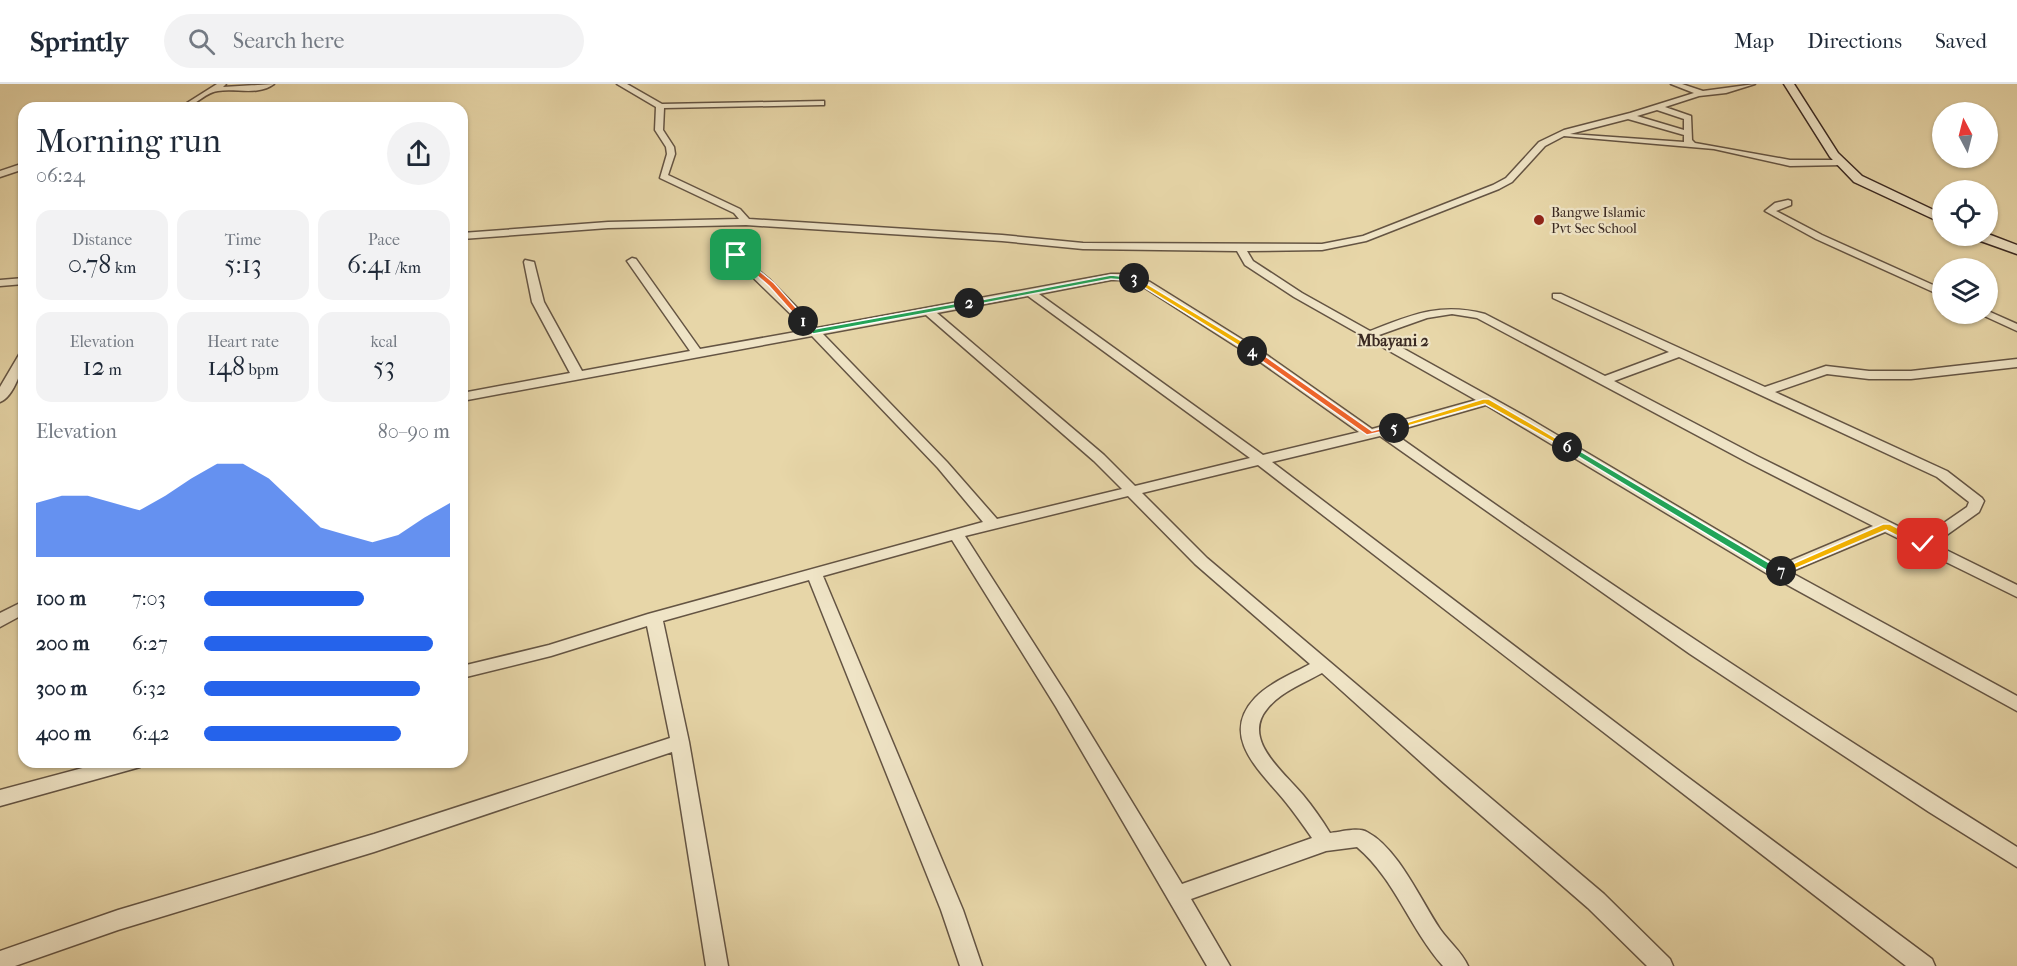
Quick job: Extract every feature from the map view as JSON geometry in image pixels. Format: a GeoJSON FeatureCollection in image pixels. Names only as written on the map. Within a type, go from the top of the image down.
{"type":"FeatureCollection","features":[{"type":"Feature","properties":{"kind":"street"},"geometry":{"type":"LineString","coordinates":[[193,102],[219,86],[262,88],[270,84]]}},
{"type":"Feature","properties":{"kind":"street"},"geometry":{"type":"LineString","coordinates":[[621,84],[660,106],[821,103]]}},
{"type":"Feature","properties":{"kind":"street"},"geometry":{"type":"LineString","coordinates":[[1675,84],[1701,93]]}},
{"type":"Feature","properties":{"kind":"street"},"geometry":{"type":"LineString","coordinates":[[468,236],[608,225],[746,222],[1002,238],[1083,246],[1323,247],[1366,238],[1504,183],[1542,144],[1576,128],[1628,116],[1701,93],[1726,91],[1751,84]]}},
{"type":"Feature","properties":{"kind":"street"},"geometry":{"type":"LineString","coordinates":[[1789,84],[1840,163],[1858,179],[1932,214]]}},
{"type":"Feature","properties":{"kind":"street"},"geometry":{"type":"LineString","coordinates":[[660,106],[659,130],[670,147],[671,154],[663,176],[737,211],[746,222]]}},
{"type":"Feature","properties":{"kind":"street"},"geometry":{"type":"LineString","coordinates":[[1657,107],[1688,118],[1690,138],[1688,141],[1694,146]]}},
{"type":"Feature","properties":{"kind":"street"},"geometry":{"type":"LineString","coordinates":[[1628,116],[1688,134]]}},
{"type":"Feature","properties":{"kind":"street"},"geometry":{"type":"LineString","coordinates":[[1556,136],[1606,137],[1741,151],[1790,163],[1840,163]]}},
{"type":"Feature","properties":{"kind":"street"},"geometry":{"type":"LineString","coordinates":[[0,174],[18,168]]}},
{"type":"Feature","properties":{"kind":"street"},"geometry":{"type":"LineString","coordinates":[[1788,203],[1778,205],[1770,211],[1819,237],[1932,288]]}},
{"type":"Feature","properties":{"kind":"street"},"geometry":{"type":"LineString","coordinates":[[1998,243],[2017,250]]}},
{"type":"Feature","properties":{"kind":"street"},"geometry":{"type":"LineString","coordinates":[[1241,248],[1245,260],[1261,273],[1486,401],[1778,572],[2017,704]]}},
{"type":"Feature","properties":{"kind":"street"},"geometry":{"type":"LineString","coordinates":[[736,255],[771,284],[813,331],[922,442],[966,489],[993,524]]}},
{"type":"Feature","properties":{"kind":"street"},"geometry":{"type":"LineString","coordinates":[[632,261],[697,353]]}},
{"type":"Feature","properties":{"kind":"street"},"geometry":{"type":"LineString","coordinates":[[529,262],[538,302],[577,374]]}},
{"type":"Feature","properties":{"kind":"street"},"geometry":{"type":"LineString","coordinates":[[468,395],[1111,277],[1136,279],[1376,432],[1885,774],[2017,858]]}},
{"type":"Feature","properties":{"kind":"street"},"geometry":{"type":"LineString","coordinates":[[0,283],[18,282]]}},
{"type":"Feature","properties":{"kind":"street"},"geometry":{"type":"LineString","coordinates":[[1030,292],[1074,327],[1129,363],[1261,460],[1719,812],[1924,966]]}},
{"type":"Feature","properties":{"kind":"street"},"geometry":{"type":"LineString","coordinates":[[1557,296],[1929,466],[1967,491],[1977,501],[1974,509],[1923,544]]}},
{"type":"Feature","properties":{"kind":"street"},"geometry":{"type":"LineString","coordinates":[[1369,335],[1441,310],[1468,312],[2017,592]]}},
{"type":"Feature","properties":{"kind":"street"},"geometry":{"type":"LineString","coordinates":[[928,311],[1099,458],[1201,561],[1596,901],[1662,966]]}},
{"type":"Feature","properties":{"kind":"street"},"geometry":{"type":"LineString","coordinates":[[1998,319],[2017,328]]}},
{"type":"Feature","properties":{"kind":"street"},"geometry":{"type":"LineString","coordinates":[[1604,381],[1679,353]]}},
{"type":"Feature","properties":{"kind":"street"},"geometry":{"type":"LineString","coordinates":[[1764,392],[1821,370],[1869,375],[1929,374],[2017,363]]}},
{"type":"Feature","properties":{"kind":"street"},"geometry":{"type":"LineString","coordinates":[[0,398],[18,367]]}},
{"type":"Feature","properties":{"kind":"street"},"geometry":{"type":"LineString","coordinates":[[468,671],[551,650],[654,618],[993,524],[1376,432],[1486,401]]}},
{"type":"Feature","properties":{"kind":"street"},"geometry":{"type":"LineString","coordinates":[[1778,572],[1886,526]]}},
{"type":"Feature","properties":{"kind":"street"},"geometry":{"type":"LineString","coordinates":[[956,534],[1062,702],[1218,966]]}},
{"type":"Feature","properties":{"kind":"street"},"geometry":{"type":"LineString","coordinates":[[814,573],[952,910],[971,966]]}},
{"type":"Feature","properties":{"kind":"street"},"geometry":{"type":"LineString","coordinates":[[0,621],[18,610]]}},
{"type":"Feature","properties":{"kind":"street"},"geometry":{"type":"LineString","coordinates":[[654,618],[680,742],[717,966]]}},
{"type":"Feature","properties":{"kind":"street"},"geometry":{"type":"LineString","coordinates":[[1323,664],[1261,704],[1252,717],[1249,735],[1255,751],[1298,803],[1325,842]]}},
{"type":"Feature","properties":{"kind":"street"},"geometry":{"type":"LineString","coordinates":[[0,961],[118,920],[386,839],[680,742]]}},
{"type":"Feature","properties":{"kind":"street"},"geometry":{"type":"LineString","coordinates":[[0,798],[112,768]]}},
{"type":"Feature","properties":{"kind":"street"},"geometry":{"type":"LineString","coordinates":[[1176,896],[1325,842],[1361,838],[1372,845],[1399,883],[1431,936],[1457,966]]}},
{"type":"Feature","properties":{"kind":"place","name":"Bangwe Islamic Pvt Sec School"},"geometry":{"type":"Point","coordinates":[1539,220]}},
{"type":"Feature","properties":{"kind":"district","name":"Mbayani 2"},"geometry":{"type":"Point","coordinates":[1393,340]}},
{"type":"Feature","properties":{"kind":"route"},"geometry":{"type":"LineString","coordinates":[[736,255],[771,284],[813,331],[1111,277],[1128,277],[1146,284],[1218,328],[1346,414],[1370,434],[1486,401],[1778,572],[1886,526],[1923,544]]}}]}
